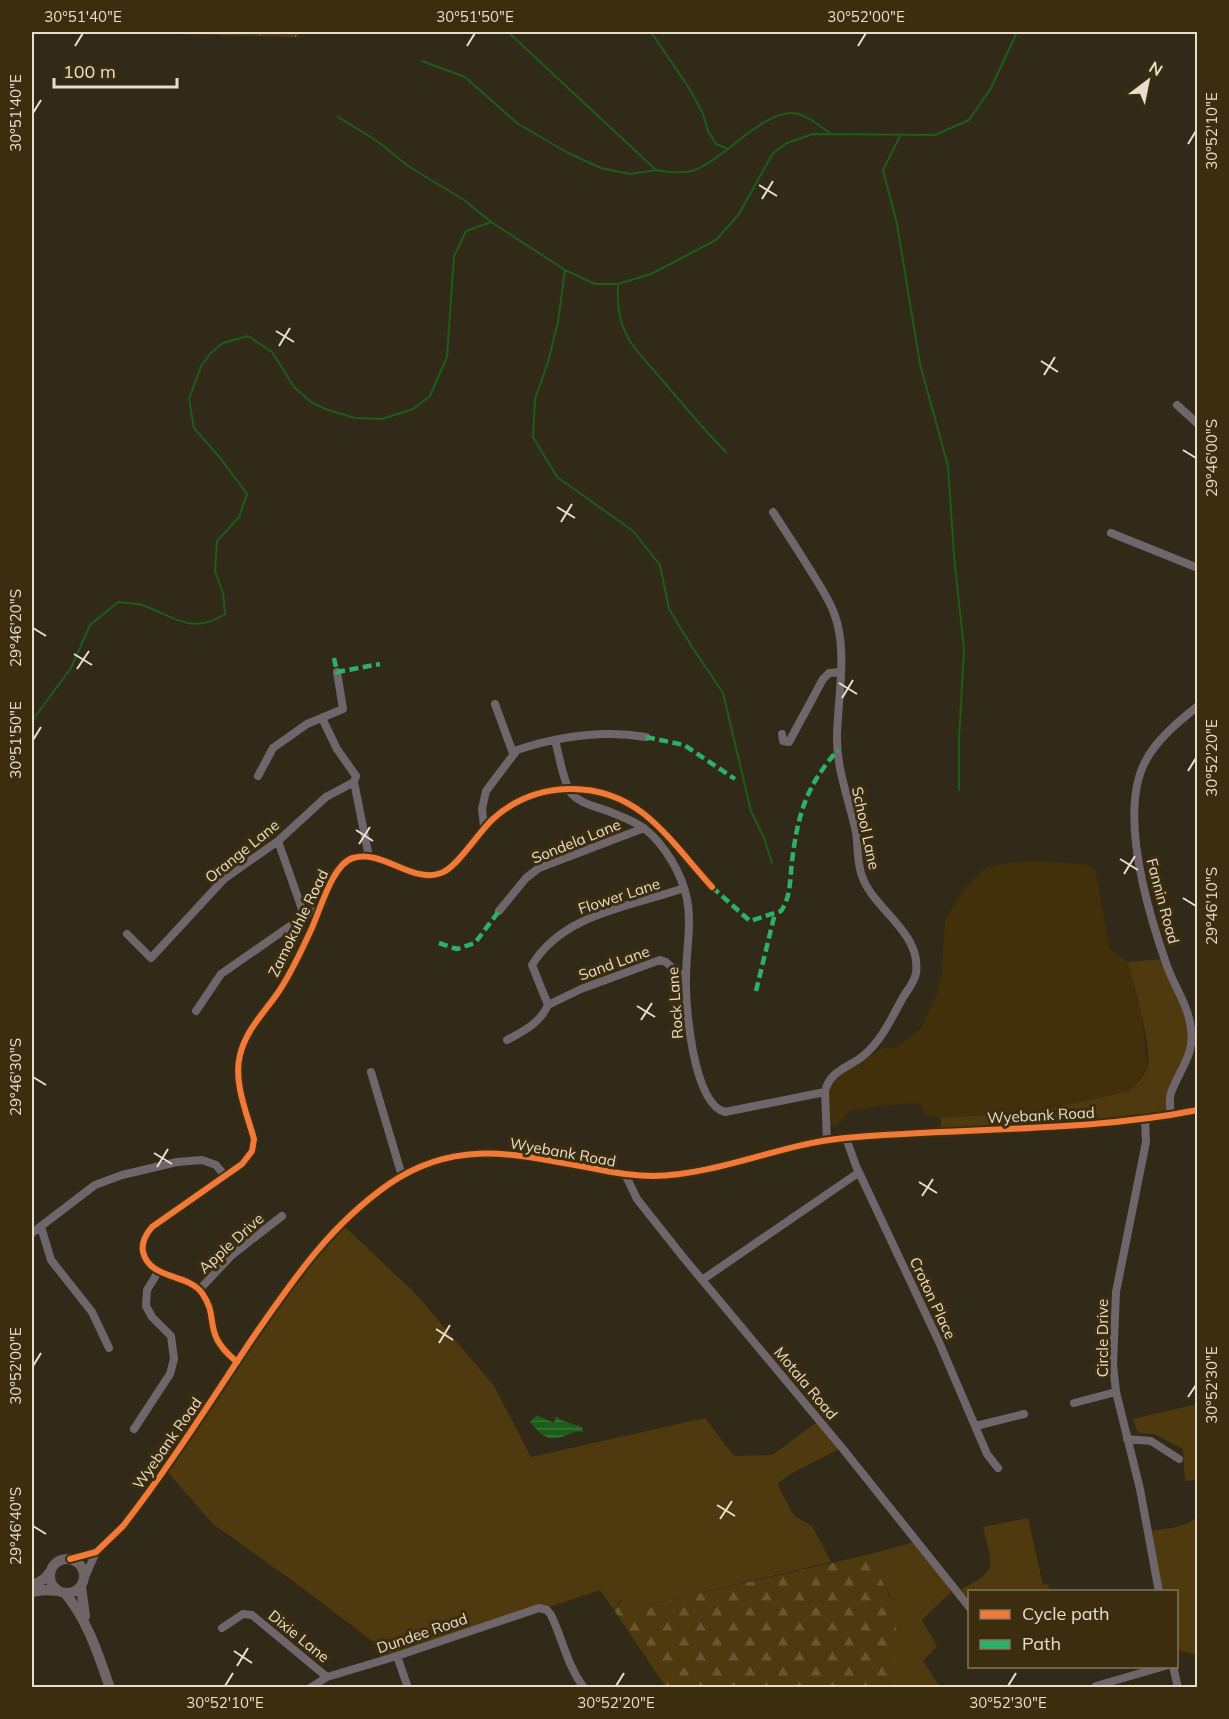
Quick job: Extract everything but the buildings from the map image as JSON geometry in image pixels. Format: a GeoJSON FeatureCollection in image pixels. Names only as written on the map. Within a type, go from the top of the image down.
{"type":"FeatureCollection","features":[{"type":"Feature","properties":{"kind":"main road"},"geometry":{"type":"LineString","coordinates":[[32,1586],[44,1579],[57,1562],[70,1559],[81,1565],[88,1628]]}},
{"type":"Feature","properties":{"kind":"main road"},"geometry":{"type":"LineString","coordinates":[[50,1572],[51,1583],[78,1609],[88,1628],[110,1688]]}},
{"type":"Feature","properties":{"kind":"main road"},"geometry":{"type":"LineString","coordinates":[[32,1592],[44,1590],[74,1592],[83,1582]]}},
{"type":"Feature","properties":{"kind":"street"},"geometry":{"type":"LineString","coordinates":[[1177,405],[1197,424]]}},
{"type":"Feature","properties":{"kind":"street","name":"School Lane"},"geometry":{"type":"LineString","coordinates":[[773,513],[812,573],[835,614],[838,626],[840,672],[838,750],[841,774],[856,836],[860,870],[869,891],[910,942],[916,967],[912,985],[886,1029],[863,1056],[833,1075],[828,1081],[825,1092]]}},
{"type":"Feature","properties":{"kind":"street"},"geometry":{"type":"LineString","coordinates":[[1111,533],[1197,568]]}},
{"type":"Feature","properties":{"kind":"street"},"geometry":{"type":"LineString","coordinates":[[258,776],[273,748],[307,724],[343,709],[337,672]]}},
{"type":"Feature","properties":{"kind":"street"},"geometry":{"type":"LineString","coordinates":[[782,734],[783,741],[789,742],[823,680],[829,673],[840,672]]}},
{"type":"Feature","properties":{"kind":"street"},"geometry":{"type":"LineString","coordinates":[[495,704],[513,753]]}},
{"type":"Feature","properties":{"kind":"street","name":"Fannin Road"},"geometry":{"type":"LineString","coordinates":[[1171,1115],[1171,1093],[1191,1052],[1194,1018],[1175,987],[1153,924],[1137,852],[1135,806],[1140,774],[1145,760],[1160,741],[1197,706]]}},
{"type":"Feature","properties":{"kind":"street"},"geometry":{"type":"LineString","coordinates":[[322,718],[355,779],[369,857],[426,875],[443,873],[484,826],[502,810],[534,794],[569,789],[594,791],[613,797],[642,813],[712,887]]}},
{"type":"Feature","properties":{"kind":"street"},"geometry":{"type":"LineString","coordinates":[[484,826],[482,809],[486,791],[513,753],[524,747],[555,740],[618,734],[646,737]]}},
{"type":"Feature","properties":{"kind":"street"},"geometry":{"type":"LineString","coordinates":[[555,740],[569,789]]}},
{"type":"Feature","properties":{"kind":"street","name":"Orange Lane"},"geometry":{"type":"LineString","coordinates":[[127,934],[151,958],[224,879],[278,841],[326,797],[355,779]]}},
{"type":"Feature","properties":{"kind":"street","name":"Rock Lane"},"geometry":{"type":"LineString","coordinates":[[569,789],[578,799],[644,828],[657,841],[684,888],[689,917],[686,979],[693,1052],[711,1103],[721,1111],[729,1111],[755,1104],[825,1092]]}},
{"type":"Feature","properties":{"kind":"street","name":"Sondela Lane"},"geometry":{"type":"LineString","coordinates":[[499,911],[526,878],[539,868],[644,828]]}},
{"type":"Feature","properties":{"kind":"street"},"geometry":{"type":"LineString","coordinates":[[278,841],[304,915]]}},
{"type":"Feature","properties":{"kind":"street","name":"Zamokuhle Road"},"geometry":{"type":"LineString","coordinates":[[158,1272],[147,1262],[144,1255],[142,1248],[146,1233],[163,1218],[242,1164],[253,1146],[254,1139],[238,1070],[243,1043],[254,1022],[277,994],[295,963],[338,868],[353,858],[369,857]]}},
{"type":"Feature","properties":{"kind":"street","name":"Flower Lane"},"geometry":{"type":"LineString","coordinates":[[548,1005],[532,966],[546,948],[566,930],[582,920],[684,888]]}},
{"type":"Feature","properties":{"kind":"street"},"geometry":{"type":"LineString","coordinates":[[196,1011],[221,974],[323,903]]}},
{"type":"Feature","properties":{"kind":"street","name":"Sand Lane"},"geometry":{"type":"LineString","coordinates":[[548,1005],[582,989],[660,960],[666,962],[686,979]]}},
{"type":"Feature","properties":{"kind":"street"},"geometry":{"type":"LineString","coordinates":[[507,1040],[535,1023],[548,1005]]}},
{"type":"Feature","properties":{"kind":"street"},"geometry":{"type":"LineString","coordinates":[[371,1072],[402,1176]]}},
{"type":"Feature","properties":{"kind":"street"},"geometry":{"type":"LineString","coordinates":[[825,1092],[827,1141]]}},
{"type":"Feature","properties":{"kind":"street","name":"Wyebank Road"},"geometry":{"type":"LineString","coordinates":[[70,1559],[96,1551],[131,1516],[305,1263],[366,1202],[402,1176],[438,1161],[480,1153],[512,1154],[625,1174],[652,1176],[693,1171],[846,1138],[1078,1125],[1145,1119],[1197,1110]]}},
{"type":"Feature","properties":{"kind":"street","name":"Circle Drive"},"geometry":{"type":"LineString","coordinates":[[1145,1119],[1146,1142],[1116,1292],[1113,1365],[1116,1392],[1140,1489],[1159,1590]]}},
{"type":"Feature","properties":{"kind":"street","name":"Croton Place"},"geometry":{"type":"LineString","coordinates":[[846,1138],[858,1173],[891,1239],[987,1454],[998,1468]]}},
{"type":"Feature","properties":{"kind":"street"},"geometry":{"type":"LineString","coordinates":[[32,1233],[95,1185],[122,1175],[177,1162],[202,1160],[216,1165],[225,1176]]}},
{"type":"Feature","properties":{"kind":"street"},"geometry":{"type":"LineString","coordinates":[[702,1280],[858,1173]]}},
{"type":"Feature","properties":{"kind":"street","name":"Motala Road"},"geometry":{"type":"LineString","coordinates":[[625,1174],[637,1198],[702,1280],[851,1458],[968,1607]]}},
{"type":"Feature","properties":{"kind":"street","name":"Apple Drive"},"geometry":{"type":"LineString","coordinates":[[199,1290],[232,1255],[282,1216]]}},
{"type":"Feature","properties":{"kind":"street"},"geometry":{"type":"LineString","coordinates":[[41,1227],[51,1260],[92,1312],[109,1348]]}},
{"type":"Feature","properties":{"kind":"street"},"geometry":{"type":"LineString","coordinates":[[134,1429],[170,1374],[174,1359],[171,1336],[152,1317],[146,1306],[147,1290],[158,1272],[199,1290],[209,1304],[216,1336],[237,1362]]}},
{"type":"Feature","properties":{"kind":"street"},"geometry":{"type":"LineString","coordinates":[[1074,1403],[1116,1392]]}},
{"type":"Feature","properties":{"kind":"street"},"geometry":{"type":"LineString","coordinates":[[976,1426],[1024,1414]]}},
{"type":"Feature","properties":{"kind":"street"},"geometry":{"type":"LineString","coordinates":[[1127,1439],[1151,1441],[1179,1459]]}},
{"type":"Feature","properties":{"kind":"street","name":"Wyebank Road"},"geometry":{"type":"LineString","coordinates":[[83,1582],[96,1551]]}},
{"type":"Feature","properties":{"kind":"street","name":"Dundee Road"},"geometry":{"type":"LineString","coordinates":[[310,1688],[327,1677],[398,1656],[534,1609],[544,1610],[551,1615],[567,1660],[584,1688]]}},
{"type":"Feature","properties":{"kind":"street","name":"Dixie Lane"},"geometry":{"type":"LineString","coordinates":[[222,1628],[243,1614],[252,1615],[327,1677]]}},
{"type":"Feature","properties":{"kind":"street"},"geometry":{"type":"LineString","coordinates":[[398,1656],[408,1688]]}},
{"type":"Feature","properties":{"kind":"street"},"geometry":{"type":"LineString","coordinates":[[1096,1686],[1158,1668]]}},
{"type":"Feature","properties":{"kind":"street"},"geometry":{"type":"LineString","coordinates":[[1173,1668],[1178,1688]]}},
{"type":"Feature","properties":{"kind":"shaded area"},"geometry":{"type":"Polygon","coordinates":[[[1039,861],[1088,865],[1095,869],[1110,949],[1128,962],[1142,1016],[1147,1068],[1130,1091],[1035,1112],[975,1117],[926,1116],[920,1103],[884,1105],[849,1111],[838,1125],[827,1126],[830,1081],[883,1048],[895,1048],[921,1029],[936,996],[942,974],[945,921],[963,891],[987,867],[1039,861]]]}},
{"type":"Feature","properties":{"kind":"shaded area"},"geometry":{"type":"Polygon","coordinates":[[[537,1415],[554,1423],[556,1416],[582,1427],[583,1432],[556,1438],[546,1437],[530,1422],[537,1415]]]}},
{"type":"Feature","properties":{"kind":"green space"},"geometry":{"type":"Polygon","coordinates":[[[103,32],[300,32],[297,37],[103,32]]]}},
{"type":"Feature","properties":{"kind":"green space"},"geometry":{"type":"Polygon","coordinates":[[[1164,959],[1189,1019],[1192,1042],[1171,1094],[1170,1116],[941,1133],[941,1118],[1035,1112],[1130,1091],[1146,1072],[1148,1048],[1128,962],[1164,959]]]}},
{"type":"Feature","properties":{"kind":"green space"},"geometry":{"type":"Polygon","coordinates":[[[343,1225],[416,1294],[494,1386],[531,1457],[705,1418],[734,1456],[772,1455],[820,1420],[843,1447],[792,1473],[777,1484],[794,1516],[812,1526],[831,1562],[643,1606],[620,1600],[614,1610],[600,1590],[392,1655],[384,1650],[213,1524],[164,1468],[268,1319],[343,1225]]]}},
{"type":"Feature","properties":{"kind":"green space"},"geometry":{"type":"Polygon","coordinates":[[[1198,1404],[1197,1501],[1194,1480],[1185,1481],[1183,1449],[1154,1434],[1138,1433],[1133,1419],[1198,1404]]]}},
{"type":"Feature","properties":{"kind":"green space"},"geometry":{"type":"Polygon","coordinates":[[[1197,1516],[1197,1655],[1178,1650],[1178,1590],[1160,1590],[1148,1531],[1168,1529],[1193,1520],[1197,1516]]]}},
{"type":"Feature","properties":{"kind":"green space"},"geometry":{"type":"Polygon","coordinates":[[[1028,1518],[1043,1585],[1048,1584],[1050,1590],[968,1590],[968,1599],[961,1589],[982,1577],[990,1565],[983,1527],[1028,1518]]]}},
{"type":"Feature","properties":{"kind":"green space"},"geometry":{"type":"Polygon","coordinates":[[[918,1541],[955,1588],[922,1620],[937,1646],[923,1661],[940,1687],[886,1687],[890,1680],[890,1595],[867,1555],[918,1541]]]}},
{"type":"Feature","properties":{"kind":"green space"},"geometry":{"type":"Polygon","coordinates":[[[867,1555],[888,1593],[895,1617],[896,1645],[892,1672],[886,1687],[666,1687],[614,1610],[624,1598],[643,1606],[867,1555]]]}},
{"type":"Feature","properties":{"kind":"waterway"},"geometry":{"type":"LineString","coordinates":[[508,32],[656,170],[669,172],[695,170],[728,149]]}},
{"type":"Feature","properties":{"kind":"waterway"},"geometry":{"type":"LineString","coordinates":[[651,32],[689,88],[716,144],[728,149],[768,120],[785,113],[803,116],[830,133]]}},
{"type":"Feature","properties":{"kind":"waterway"},"geometry":{"type":"LineString","coordinates":[[32,721],[71,668],[90,625],[118,602],[142,605],[192,624],[213,620],[225,614],[223,593],[215,571],[217,541],[239,517],[247,494],[194,428],[189,399],[201,366],[223,343],[248,336],[272,352],[294,387],[311,402],[325,409],[355,418],[382,419],[413,409],[430,396],[447,357],[454,256],[466,231],[491,222],[565,270],[595,284],[618,284],[651,274],[716,240],[739,214],[773,153],[787,143],[813,134],[935,135],[969,120],[991,88],[1017,32]]}},
{"type":"Feature","properties":{"kind":"waterway"},"geometry":{"type":"LineString","coordinates":[[422,61],[465,77],[517,123],[568,153],[601,168],[630,174],[656,170]]}},
{"type":"Feature","properties":{"kind":"waterway"},"geometry":{"type":"LineString","coordinates":[[338,117],[377,141],[408,166],[464,200],[491,222]]}},
{"type":"Feature","properties":{"kind":"waterway"},"geometry":{"type":"LineString","coordinates":[[901,134],[883,170],[897,224],[920,364],[948,466],[964,650],[959,739],[959,790]]}},
{"type":"Feature","properties":{"kind":"waterway"},"geometry":{"type":"LineString","coordinates":[[565,270],[558,322],[548,362],[535,399],[533,437],[557,477],[633,531],[660,565],[669,609],[723,693],[751,811],[764,838],[772,863]]}},
{"type":"Feature","properties":{"kind":"waterway"},"geometry":{"type":"LineString","coordinates":[[618,284],[618,301],[623,328],[635,349],[726,452]]}},
{"type":"Feature","properties":{"kind":"marked path"},"geometry":{"type":"LineString","coordinates":[[334,658],[337,672],[380,664]]}},
{"type":"Feature","properties":{"kind":"marked path"},"geometry":{"type":"LineString","coordinates":[[646,737],[684,745],[735,779]]}},
{"type":"Feature","properties":{"kind":"marked path"},"geometry":{"type":"LineString","coordinates":[[712,887],[750,921],[781,911],[788,894],[794,844],[805,801],[818,776],[838,750]]}},
{"type":"Feature","properties":{"kind":"marked path"},"geometry":{"type":"LineString","coordinates":[[439,943],[457,949],[475,943],[499,911]]}},
{"type":"Feature","properties":{"kind":"marked path"},"geometry":{"type":"LineString","coordinates":[[756,991],[775,913]]}},
{"type":"Feature","properties":{"kind":"cycle path"},"geometry":{"type":"LineString","coordinates":[[237,1362],[218,1341],[209,1306],[202,1293],[187,1282],[153,1267],[143,1252],[143,1242],[152,1227],[242,1164],[252,1151],[254,1139],[238,1076],[240,1055],[251,1030],[287,979],[339,869],[353,858],[364,857],[375,858],[419,874],[441,873],[461,857],[494,818],[511,806],[548,791],[568,789],[588,790],[607,795],[644,814],[671,840],[712,887]]}},
{"type":"Feature","properties":{"kind":"cycle path"},"geometry":{"type":"LineString","coordinates":[[70,1559],[96,1552],[123,1526],[173,1458],[252,1339],[313,1255],[368,1200],[415,1169],[440,1160],[465,1155],[491,1154],[516,1155],[610,1172],[653,1176],[701,1170],[797,1146],[845,1138],[1110,1123],[1198,1110]]}}]}
